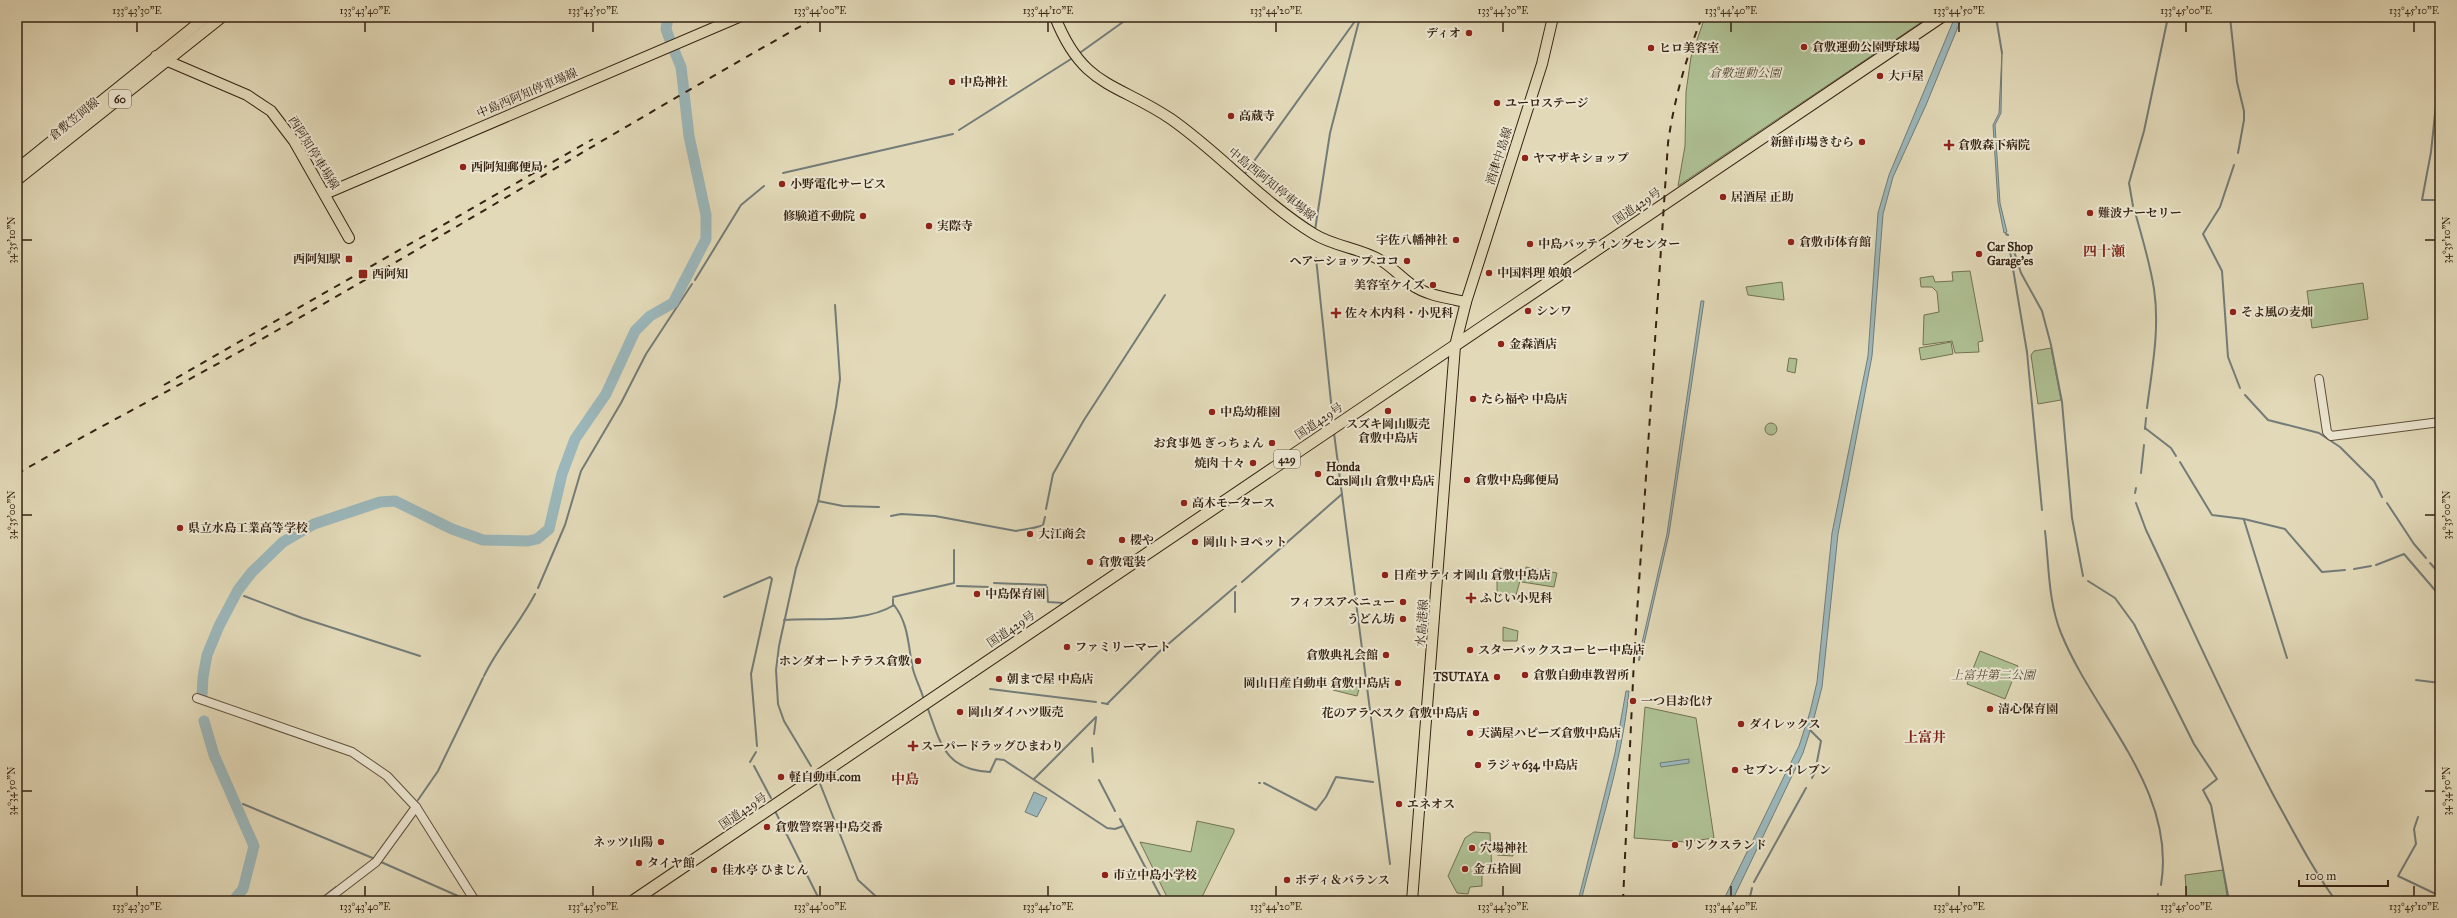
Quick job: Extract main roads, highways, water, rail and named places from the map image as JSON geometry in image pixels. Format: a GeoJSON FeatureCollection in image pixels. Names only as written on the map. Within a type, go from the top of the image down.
{"type":"FeatureCollection","features":[{"type":"Feature","properties":{"kind":"highway","name":"国道429号"},"geometry":{"type":"LineString","coordinates":[[633,901],[1941,17]]}},
{"type":"Feature","properties":{"kind":"main road","name":"倉敷笠岡線"},"geometry":{"type":"LineString","coordinates":[[17,169],[206,17]]}},
{"type":"Feature","properties":{"kind":"main road","name":"倉敷笠岡線"},"geometry":{"type":"LineString","coordinates":[[17,180],[222,17]]}},
{"type":"Feature","properties":{"kind":"main road","name":"中島西阿知停車場線"},"geometry":{"type":"LineString","coordinates":[[325,194],[739,17]]}},
{"type":"Feature","properties":{"kind":"main road","name":"中島西阿知停車場線"},"geometry":{"type":"LineString","coordinates":[[1055,17],[1076,59],[1087,70],[1103,82],[1171,119],[1296,222],[1325,240],[1381,260],[1420,290],[1466,302]]}},
{"type":"Feature","properties":{"kind":"main road","name":"酒津中島線"},"geometry":{"type":"LineString","coordinates":[[1466,302],[1542,64],[1553,17]]}},
{"type":"Feature","properties":{"kind":"main road","name":"西阿知停車場線"},"geometry":{"type":"LineString","coordinates":[[156,56],[246,95],[262,104],[291,138],[325,194],[349,238]]}},
{"type":"Feature","properties":{"kind":"main road"},"geometry":{"type":"LineString","coordinates":[[1455,346],[1466,302]]}},
{"type":"Feature","properties":{"kind":"main road","name":"水島港線"},"geometry":{"type":"LineString","coordinates":[[1412,901],[1436,620],[1455,346]]}},
{"type":"Feature","properties":{"kind":"water"},"geometry":{"type":"Polygon","coordinates":[[[1955,17],[1962,17],[1926,105],[1893,177],[1883,214],[1872,356],[1838,534],[1822,687],[1813,722],[1803,753],[1732,901],[1723,901],[1799,746],[1810,712],[1817,682],[1832,533],[1868,356],[1878,213],[1889,175],[1955,17]]]}},
{"type":"Feature","properties":{"kind":"water"},"geometry":{"type":"Polygon","coordinates":[[[2002,52],[2001,113],[1995,125],[2000,203],[2007,232],[2004,233],[1998,203],[1993,125],[1999,113],[2002,52]]]}},
{"type":"Feature","properties":{"kind":"water"},"geometry":{"type":"Polygon","coordinates":[[[1701,301],[1704,301],[1669,534],[1641,657],[1639,656],[1667,534],[1701,301]]]}},
{"type":"Feature","properties":{"kind":"water"},"geometry":{"type":"Polygon","coordinates":[[[1626,691],[1629,691],[1626,718],[1609,797],[1581,901],[1578,901],[1615,753],[1626,691]]]}},
{"type":"Feature","properties":{"kind":"water"},"geometry":{"type":"Polygon","coordinates":[[[1689,759],[1689,763],[1661,767],[1660,763],[1689,759]]]}},
{"type":"Feature","properties":{"kind":"water"},"geometry":{"type":"Polygon","coordinates":[[[1034,792],[1047,798],[1037,817],[1025,812],[1034,792]]]}},
{"type":"Feature","properties":{"kind":"waterway"},"geometry":{"type":"LineString","coordinates":[[668,17],[666,29],[671,43]]}},
{"type":"Feature","properties":{"kind":"waterway"},"geometry":{"type":"LineString","coordinates":[[1081,52],[1130,17]]}},
{"type":"Feature","properties":{"kind":"waterway"},"geometry":{"type":"LineString","coordinates":[[1244,175],[1358,17]]}},
{"type":"Feature","properties":{"kind":"waterway"},"geometry":{"type":"LineString","coordinates":[[1315,230],[1330,133],[1360,17]]}},
{"type":"Feature","properties":{"kind":"waterway"},"geometry":{"type":"LineString","coordinates":[[1996,17],[2002,53]]}},
{"type":"Feature","properties":{"kind":"waterway"},"geometry":{"type":"LineString","coordinates":[[2133,206],[2129,183],[2144,131],[2168,17]]}},
{"type":"Feature","properties":{"kind":"waterway"},"geometry":{"type":"LineString","coordinates":[[2230,17],[2237,82],[2244,111],[2244,120],[2238,153]]}},
{"type":"Feature","properties":{"kind":"waterway"},"geometry":{"type":"LineString","coordinates":[[202,695],[203,677],[207,655],[219,626],[238,590],[252,572],[283,542],[314,524],[380,502],[395,501],[452,529],[483,540],[528,541],[537,539],[549,529],[562,474],[575,439],[606,394],[635,331],[650,316],[673,303],[706,239],[706,215],[689,136],[681,67],[674,50]]}},
{"type":"Feature","properties":{"kind":"waterway"},"geometry":{"type":"LineString","coordinates":[[959,130],[1071,59]]}},
{"type":"Feature","properties":{"kind":"waterway"},"geometry":{"type":"LineString","coordinates":[[2439,76],[2431,152],[2422,200],[2440,200]]}},
{"type":"Feature","properties":{"kind":"waterway"},"geometry":{"type":"LineString","coordinates":[[783,173],[953,134]]}},
{"type":"Feature","properties":{"kind":"waterway"},"geometry":{"type":"LineString","coordinates":[[2234,165],[2220,207],[2203,234],[2222,271],[2228,357],[2240,388]]}},
{"type":"Feature","properties":{"kind":"waterway"},"geometry":{"type":"LineString","coordinates":[[695,280],[741,205],[764,186]]}},
{"type":"Feature","properties":{"kind":"waterway"},"geometry":{"type":"LineString","coordinates":[[2135,212],[2146,250],[2156,304],[2155,348],[2147,408]]}},
{"type":"Feature","properties":{"kind":"waterway"},"geometry":{"type":"LineString","coordinates":[[2009,245],[2027,352],[2042,510]]}},
{"type":"Feature","properties":{"kind":"waterway"},"geometry":{"type":"LineString","coordinates":[[2012,245],[2021,273],[2042,311],[2051,345],[2062,402],[2072,518],[2083,576]]}},
{"type":"Feature","properties":{"kind":"waterway"},"geometry":{"type":"LineString","coordinates":[[1316,258],[1333,421]]}},
{"type":"Feature","properties":{"kind":"waterway"},"geometry":{"type":"LineString","coordinates":[[538,588],[565,525],[581,471],[621,403],[646,354],[692,284]]}},
{"type":"Feature","properties":{"kind":"waterway"},"geometry":{"type":"LineString","coordinates":[[1046,509],[1053,474],[1084,420],[1165,295]]}},
{"type":"Feature","properties":{"kind":"waterway"},"geometry":{"type":"LineString","coordinates":[[811,766],[784,721],[778,704],[776,670],[779,646],[796,568],[818,502],[836,407],[840,379],[835,305]]}},
{"type":"Feature","properties":{"kind":"waterway"},"geometry":{"type":"LineString","coordinates":[[2245,395],[2268,420],[2319,433],[2340,447],[2374,481],[2382,497]]}},
{"type":"Feature","properties":{"kind":"waterway"},"geometry":{"type":"LineString","coordinates":[[2145,429],[2146,418]]}},
{"type":"Feature","properties":{"kind":"waterway"},"geometry":{"type":"LineString","coordinates":[[2145,428],[2171,448],[2176,456]]}},
{"type":"Feature","properties":{"kind":"waterway"},"geometry":{"type":"LineString","coordinates":[[1334,433],[1390,864]]}},
{"type":"Feature","properties":{"kind":"waterway"},"geometry":{"type":"LineString","coordinates":[[2141,473],[2144,445]]}},
{"type":"Feature","properties":{"kind":"waterway"},"geometry":{"type":"LineString","coordinates":[[2180,462],[2212,515],[2244,519],[2285,529],[2322,572],[2345,570]]}},
{"type":"Feature","properties":{"kind":"waterway"},"geometry":{"type":"LineString","coordinates":[[2135,493],[2136,488]]}},
{"type":"Feature","properties":{"kind":"waterway"},"geometry":{"type":"LineString","coordinates":[[1242,582],[1342,494]]}},
{"type":"Feature","properties":{"kind":"waterway"},"geometry":{"type":"LineString","coordinates":[[818,501],[843,506],[879,507]]}},
{"type":"Feature","properties":{"kind":"waterway"},"geometry":{"type":"LineString","coordinates":[[2136,503],[2146,530],[2259,767],[2304,852],[2336,901]]}},
{"type":"Feature","properties":{"kind":"waterway"},"geometry":{"type":"LineString","coordinates":[[2387,503],[2414,544],[2426,558]]}},
{"type":"Feature","properties":{"kind":"waterway"},"geometry":{"type":"LineString","coordinates":[[891,516],[901,514],[935,516],[1016,531],[1041,526],[1043,525],[1045,517]]}},
{"type":"Feature","properties":{"kind":"waterway"},"geometry":{"type":"LineString","coordinates":[[2244,520],[2287,658]]}},
{"type":"Feature","properties":{"kind":"waterway"},"geometry":{"type":"LineString","coordinates":[[2045,531],[2051,596],[2061,633],[2075,663],[2129,754],[2145,785],[2157,817],[2163,850],[2161,885]]}},
{"type":"Feature","properties":{"kind":"waterway"},"geometry":{"type":"LineString","coordinates":[[893,597],[954,583],[954,550]]}},
{"type":"Feature","properties":{"kind":"waterway"},"geometry":{"type":"LineString","coordinates":[[2376,565],[2404,554],[2440,596]]}},
{"type":"Feature","properties":{"kind":"waterway"},"geometry":{"type":"LineString","coordinates":[[2430,563],[2440,574]]}},
{"type":"Feature","properties":{"kind":"waterway"},"geometry":{"type":"LineString","coordinates":[[2354,569],[2371,566]]}},
{"type":"Feature","properties":{"kind":"waterway"},"geometry":{"type":"LineString","coordinates":[[724,597],[770,577],[772,579],[751,674],[757,746]]}},
{"type":"Feature","properties":{"kind":"waterway"},"geometry":{"type":"LineString","coordinates":[[2088,581],[2115,598],[2134,624],[2194,744],[2217,779],[2203,790],[2211,805],[2229,901]]}},
{"type":"Feature","properties":{"kind":"waterway"},"geometry":{"type":"LineString","coordinates":[[994,583],[1046,585]]}},
{"type":"Feature","properties":{"kind":"waterway"},"geometry":{"type":"LineString","coordinates":[[957,586],[990,587]]}},
{"type":"Feature","properties":{"kind":"waterway"},"geometry":{"type":"LineString","coordinates":[[1107,704],[1159,652],[1236,586]]}},
{"type":"Feature","properties":{"kind":"waterway"},"geometry":{"type":"LineString","coordinates":[[1047,587],[1048,602],[1064,603]]}},
{"type":"Feature","properties":{"kind":"waterway"},"geometry":{"type":"LineString","coordinates":[[1235,592],[1235,612]]}},
{"type":"Feature","properties":{"kind":"waterway"},"geometry":{"type":"LineString","coordinates":[[484,676],[535,594]]}},
{"type":"Feature","properties":{"kind":"waterway"},"geometry":{"type":"LineString","coordinates":[[244,596],[302,618],[420,656]]}},
{"type":"Feature","properties":{"kind":"waterway"},"geometry":{"type":"LineString","coordinates":[[893,599],[893,606]]}},
{"type":"Feature","properties":{"kind":"waterway"},"geometry":{"type":"LineString","coordinates":[[784,620],[856,617],[883,611],[894,605],[905,626],[915,676],[923,697]]}},
{"type":"Feature","properties":{"kind":"waterway"},"geometry":{"type":"LineString","coordinates":[[1639,660],[1640,655]]}},
{"type":"Feature","properties":{"kind":"waterway"},"geometry":{"type":"LineString","coordinates":[[418,800],[438,771],[483,678]]}},
{"type":"Feature","properties":{"kind":"waterway"},"geometry":{"type":"LineString","coordinates":[[2416,680],[2440,683]]}},
{"type":"Feature","properties":{"kind":"waterway"},"geometry":{"type":"LineString","coordinates":[[990,689],[1096,702]]}},
{"type":"Feature","properties":{"kind":"waterway"},"geometry":{"type":"LineString","coordinates":[[1102,703],[1108,704]]}},
{"type":"Feature","properties":{"kind":"waterway"},"geometry":{"type":"LineString","coordinates":[[928,709],[937,734],[947,753],[954,761],[975,770],[990,772],[996,759],[1004,760],[1107,828],[1115,829],[1123,826]]}},
{"type":"Feature","properties":{"kind":"waterway"},"geometry":{"type":"LineString","coordinates":[[1034,779],[1096,717]]}},
{"type":"Feature","properties":{"kind":"waterway"},"geometry":{"type":"LineString","coordinates":[[1094,734],[1096,718]]}},
{"type":"Feature","properties":{"kind":"waterway"},"geometry":{"type":"LineString","coordinates":[[204,721],[214,755],[254,846],[243,889],[233,901]]}},
{"type":"Feature","properties":{"kind":"waterway"},"geometry":{"type":"LineString","coordinates":[[1808,728],[1821,741],[1815,772],[1812,778]]}},
{"type":"Feature","properties":{"kind":"waterway"},"geometry":{"type":"LineString","coordinates":[[1092,748],[1093,762]]}},
{"type":"Feature","properties":{"kind":"waterway"},"geometry":{"type":"LineString","coordinates":[[750,762],[756,752]]}},
{"type":"Feature","properties":{"kind":"waterway"},"geometry":{"type":"LineString","coordinates":[[754,766],[771,798]]}},
{"type":"Feature","properties":{"kind":"waterway"},"geometry":{"type":"LineString","coordinates":[[1264,783],[1316,810],[1326,797],[1336,777],[1373,782]]}},
{"type":"Feature","properties":{"kind":"waterway"},"geometry":{"type":"LineString","coordinates":[[1099,780],[1115,811]]}},
{"type":"Feature","properties":{"kind":"waterway"},"geometry":{"type":"LineString","coordinates":[[819,781],[858,880],[881,901]]}},
{"type":"Feature","properties":{"kind":"waterway"},"geometry":{"type":"LineString","coordinates":[[1754,882],[1806,788]]}},
{"type":"Feature","properties":{"kind":"waterway"},"geometry":{"type":"LineString","coordinates":[[243,804],[375,859]]}},
{"type":"Feature","properties":{"kind":"waterway"},"geometry":{"type":"LineString","coordinates":[[775,811],[820,901]]}},
{"type":"Feature","properties":{"kind":"waterway"},"geometry":{"type":"LineString","coordinates":[[2418,817],[2414,829],[2416,844],[2398,876],[2440,896]]}},
{"type":"Feature","properties":{"kind":"waterway"},"geometry":{"type":"LineString","coordinates":[[1120,819],[1163,901]]}},
{"type":"Feature","properties":{"kind":"waterway"},"geometry":{"type":"LineString","coordinates":[[381,862],[467,900]]}},
{"type":"Feature","properties":{"kind":"waterway"},"geometry":{"type":"LineString","coordinates":[[318,901],[336,887]]}},
{"type":"Feature","properties":{"kind":"waterway"},"geometry":{"type":"LineString","coordinates":[[1749,901],[1752,888]]}},
{"type":"Feature","properties":{"kind":"waterway"},"geometry":{"type":"LineString","coordinates":[[2156,901],[2158,894]]}},
{"type":"Feature","properties":{"kind":"railway"},"geometry":{"type":"LineString","coordinates":[[17,474],[276,331],[817,17]]}},
{"type":"Feature","properties":{"kind":"railway"},"geometry":{"type":"LineString","coordinates":[[1623,901],[1634,659],[1668,143],[1681,79],[1702,17]]}},
{"type":"Feature","properties":{"kind":"railway"},"geometry":{"type":"LineString","coordinates":[[164,385],[593,139]]}},
{"type":"Feature","properties":{"kind":"place","name":"ディオ"},"geometry":{"type":"Point","coordinates":[1469,33]}},
{"type":"Feature","properties":{"kind":"place","name":"倉敷運動公園野球場"},"geometry":{"type":"Point","coordinates":[1804,47]}},
{"type":"Feature","properties":{"kind":"place","name":"ヒロ美容室"},"geometry":{"type":"Point","coordinates":[1651,48]}},
{"type":"Feature","properties":{"kind":"place","name":"大戸屋"},"geometry":{"type":"Point","coordinates":[1880,76]}},
{"type":"Feature","properties":{"kind":"place","name":"中島神社"},"geometry":{"type":"Point","coordinates":[952,82]}},
{"type":"Feature","properties":{"kind":"place","name":"ユーロステージ"},"geometry":{"type":"Point","coordinates":[1497,103]}},
{"type":"Feature","properties":{"kind":"place","name":"高蔵寺"},"geometry":{"type":"Point","coordinates":[1231,116]}},
{"type":"Feature","properties":{"kind":"place","name":"新鮮市場きむら"},"geometry":{"type":"Point","coordinates":[1862,142]}},
{"type":"Feature","properties":{"kind":"place","name":"倉敷森下病院"},"geometry":{"type":"Point","coordinates":[1949,145]}},
{"type":"Feature","properties":{"kind":"place","name":"ヤマザキショップ"},"geometry":{"type":"Point","coordinates":[1525,158]}},
{"type":"Feature","properties":{"kind":"place","name":"西阿知郵便局"},"geometry":{"type":"Point","coordinates":[463,167]}},
{"type":"Feature","properties":{"kind":"place","name":"小野電化サービス"},"geometry":{"type":"Point","coordinates":[782,184]}},
{"type":"Feature","properties":{"kind":"place","name":"居酒屋 正助"},"geometry":{"type":"Point","coordinates":[1723,197]}},
{"type":"Feature","properties":{"kind":"place","name":"難波ナーセリー"},"geometry":{"type":"Point","coordinates":[2090,213]}},
{"type":"Feature","properties":{"kind":"place","name":"修験道不動院"},"geometry":{"type":"Point","coordinates":[863,216]}},
{"type":"Feature","properties":{"kind":"place","name":"実際寺"},"geometry":{"type":"Point","coordinates":[929,226]}},
{"type":"Feature","properties":{"kind":"place","name":"宇佐八幡神社"},"geometry":{"type":"Point","coordinates":[1456,240]}},
{"type":"Feature","properties":{"kind":"place","name":"倉敷市体育館"},"geometry":{"type":"Point","coordinates":[1791,242]}},
{"type":"Feature","properties":{"kind":"place","name":"中島バッティングセンター"},"geometry":{"type":"Point","coordinates":[1530,244]}},
{"type":"Feature","properties":{"kind":"place","name":"Car Shop Garage'es"},"geometry":{"type":"Point","coordinates":[1979,254]}},
{"type":"Feature","properties":{"kind":"place","name":"西阿知駅"},"geometry":{"type":"Point","coordinates":[349,259]}},
{"type":"Feature","properties":{"kind":"place","name":"ヘアーショップ ココ"},"geometry":{"type":"Point","coordinates":[1407,261]}},
{"type":"Feature","properties":{"kind":"place","name":"中国料理 娘娘"},"geometry":{"type":"Point","coordinates":[1489,273]}},
{"type":"Feature","properties":{"kind":"place","name":"西阿知"},"geometry":{"type":"Point","coordinates":[363,274]}},
{"type":"Feature","properties":{"kind":"place","name":"美容室ケイズ"},"geometry":{"type":"Point","coordinates":[1433,285]}},
{"type":"Feature","properties":{"kind":"place","name":"シンワ"},"geometry":{"type":"Point","coordinates":[1528,311]}},
{"type":"Feature","properties":{"kind":"place","name":"そよ風の麦畑"},"geometry":{"type":"Point","coordinates":[2233,312]}},
{"type":"Feature","properties":{"kind":"place","name":"佐々木内科・小児科"},"geometry":{"type":"Point","coordinates":[1336,313]}},
{"type":"Feature","properties":{"kind":"place","name":"金森酒店"},"geometry":{"type":"Point","coordinates":[1501,344]}},
{"type":"Feature","properties":{"kind":"place","name":"たら福や 中島店"},"geometry":{"type":"Point","coordinates":[1473,399]}},
{"type":"Feature","properties":{"kind":"place","name":"スズキ岡山販売 倉敷中島店"},"geometry":{"type":"Point","coordinates":[1388,411]}},
{"type":"Feature","properties":{"kind":"place","name":"中島幼稚園"},"geometry":{"type":"Point","coordinates":[1212,412]}},
{"type":"Feature","properties":{"kind":"place","name":"お食事処 ぎっちょん"},"geometry":{"type":"Point","coordinates":[1272,443]}},
{"type":"Feature","properties":{"kind":"place","name":"焼肉 十々"},"geometry":{"type":"Point","coordinates":[1253,463]}},
{"type":"Feature","properties":{"kind":"place","name":"Honda Cars岡山 倉敷中島店"},"geometry":{"type":"Point","coordinates":[1318,474]}},
{"type":"Feature","properties":{"kind":"place","name":"倉敷中島郵便局"},"geometry":{"type":"Point","coordinates":[1467,480]}},
{"type":"Feature","properties":{"kind":"place","name":"高木モータース"},"geometry":{"type":"Point","coordinates":[1184,503]}},
{"type":"Feature","properties":{"kind":"place","name":"県立水島工業高等学校"},"geometry":{"type":"Point","coordinates":[180,528]}},
{"type":"Feature","properties":{"kind":"place","name":"大江商会"},"geometry":{"type":"Point","coordinates":[1030,534]}},
{"type":"Feature","properties":{"kind":"place","name":"櫻や"},"geometry":{"type":"Point","coordinates":[1122,540]}},
{"type":"Feature","properties":{"kind":"place","name":"岡山トヨペット"},"geometry":{"type":"Point","coordinates":[1195,542]}},
{"type":"Feature","properties":{"kind":"place","name":"倉敷電装"},"geometry":{"type":"Point","coordinates":[1090,562]}},
{"type":"Feature","properties":{"kind":"place","name":"日産サティオ岡山 倉敷中島店"},"geometry":{"type":"Point","coordinates":[1385,575]}},
{"type":"Feature","properties":{"kind":"place","name":"中島保育園"},"geometry":{"type":"Point","coordinates":[977,594]}},
{"type":"Feature","properties":{"kind":"place","name":"ふじい小児科"},"geometry":{"type":"Point","coordinates":[1471,598]}},
{"type":"Feature","properties":{"kind":"place","name":"フィフスアベニュー"},"geometry":{"type":"Point","coordinates":[1403,602]}},
{"type":"Feature","properties":{"kind":"place","name":"うどん坊"},"geometry":{"type":"Point","coordinates":[1403,619]}},
{"type":"Feature","properties":{"kind":"place","name":"ファミリーマート"},"geometry":{"type":"Point","coordinates":[1067,647]}},
{"type":"Feature","properties":{"kind":"place","name":"スターバックスコーヒー中島店"},"geometry":{"type":"Point","coordinates":[1470,650]}},
{"type":"Feature","properties":{"kind":"place","name":"倉敷典礼会館"},"geometry":{"type":"Point","coordinates":[1386,655]}},
{"type":"Feature","properties":{"kind":"place","name":"ホンダオートテラス倉敷"},"geometry":{"type":"Point","coordinates":[918,661]}},
{"type":"Feature","properties":{"kind":"place","name":"倉敷自動車教習所"},"geometry":{"type":"Point","coordinates":[1525,675]}},
{"type":"Feature","properties":{"kind":"place","name":"TSUTAYA"},"geometry":{"type":"Point","coordinates":[1497,677]}},
{"type":"Feature","properties":{"kind":"place","name":"朝まで屋 中島店"},"geometry":{"type":"Point","coordinates":[999,679]}},
{"type":"Feature","properties":{"kind":"place","name":"岡山日産自動車 倉敷中島店"},"geometry":{"type":"Point","coordinates":[1398,683]}},
{"type":"Feature","properties":{"kind":"place","name":"一つ目お化け"},"geometry":{"type":"Point","coordinates":[1633,701]}},
{"type":"Feature","properties":{"kind":"place","name":"清心保育園"},"geometry":{"type":"Point","coordinates":[1990,709]}},
{"type":"Feature","properties":{"kind":"place","name":"岡山ダイハツ販売"},"geometry":{"type":"Point","coordinates":[960,712]}},
{"type":"Feature","properties":{"kind":"place","name":"花のアラベスク 倉敷中島店"},"geometry":{"type":"Point","coordinates":[1476,713]}},
{"type":"Feature","properties":{"kind":"place","name":"ダイレックス"},"geometry":{"type":"Point","coordinates":[1741,724]}},
{"type":"Feature","properties":{"kind":"place","name":"天満屋ハピーズ倉敷中島店"},"geometry":{"type":"Point","coordinates":[1470,733]}},
{"type":"Feature","properties":{"kind":"place","name":"スーパードラッグひまわり"},"geometry":{"type":"Point","coordinates":[913,746]}},
{"type":"Feature","properties":{"kind":"place","name":"ラジャ634 中島店"},"geometry":{"type":"Point","coordinates":[1478,765]}},
{"type":"Feature","properties":{"kind":"place","name":"セブン-イレブン"},"geometry":{"type":"Point","coordinates":[1735,770]}},
{"type":"Feature","properties":{"kind":"place","name":"軽自動車.com"},"geometry":{"type":"Point","coordinates":[781,777]}},
{"type":"Feature","properties":{"kind":"place","name":"エネオス"},"geometry":{"type":"Point","coordinates":[1399,804]}},
{"type":"Feature","properties":{"kind":"place","name":"倉敷警察署中島交番"},"geometry":{"type":"Point","coordinates":[767,827]}},
{"type":"Feature","properties":{"kind":"place","name":"ネッツ山陽"},"geometry":{"type":"Point","coordinates":[661,842]}},
{"type":"Feature","properties":{"kind":"place","name":"リンクスランド"},"geometry":{"type":"Point","coordinates":[1675,845]}},
{"type":"Feature","properties":{"kind":"place","name":"穴場神社"},"geometry":{"type":"Point","coordinates":[1472,848]}},
{"type":"Feature","properties":{"kind":"place","name":"タイヤ館"},"geometry":{"type":"Point","coordinates":[639,863]}},
{"type":"Feature","properties":{"kind":"place","name":"金五拾圓"},"geometry":{"type":"Point","coordinates":[1465,869]}},
{"type":"Feature","properties":{"kind":"place","name":"佳水亭 ひまじん"},"geometry":{"type":"Point","coordinates":[714,870]}},
{"type":"Feature","properties":{"kind":"place","name":"市立中島小学校"},"geometry":{"type":"Point","coordinates":[1105,875]}},
{"type":"Feature","properties":{"kind":"place","name":"ボディ＆バランス"},"geometry":{"type":"Point","coordinates":[1287,880]}},
{"type":"Feature","properties":{"kind":"district","name":"四十瀬"},"geometry":{"type":"Point","coordinates":[2104,251]}},
{"type":"Feature","properties":{"kind":"district","name":"上富井"},"geometry":{"type":"Point","coordinates":[1925,737]}},
{"type":"Feature","properties":{"kind":"district","name":"中島"},"geometry":{"type":"Point","coordinates":[905,779]}},
{"type":"Feature","properties":{"kind":"park label","name":"倉敷運動公園"},"geometry":{"type":"Point","coordinates":[1745,73]}},
{"type":"Feature","properties":{"kind":"park label","name":"上富井第二公園"},"geometry":{"type":"Point","coordinates":[1993,675]}}]}
